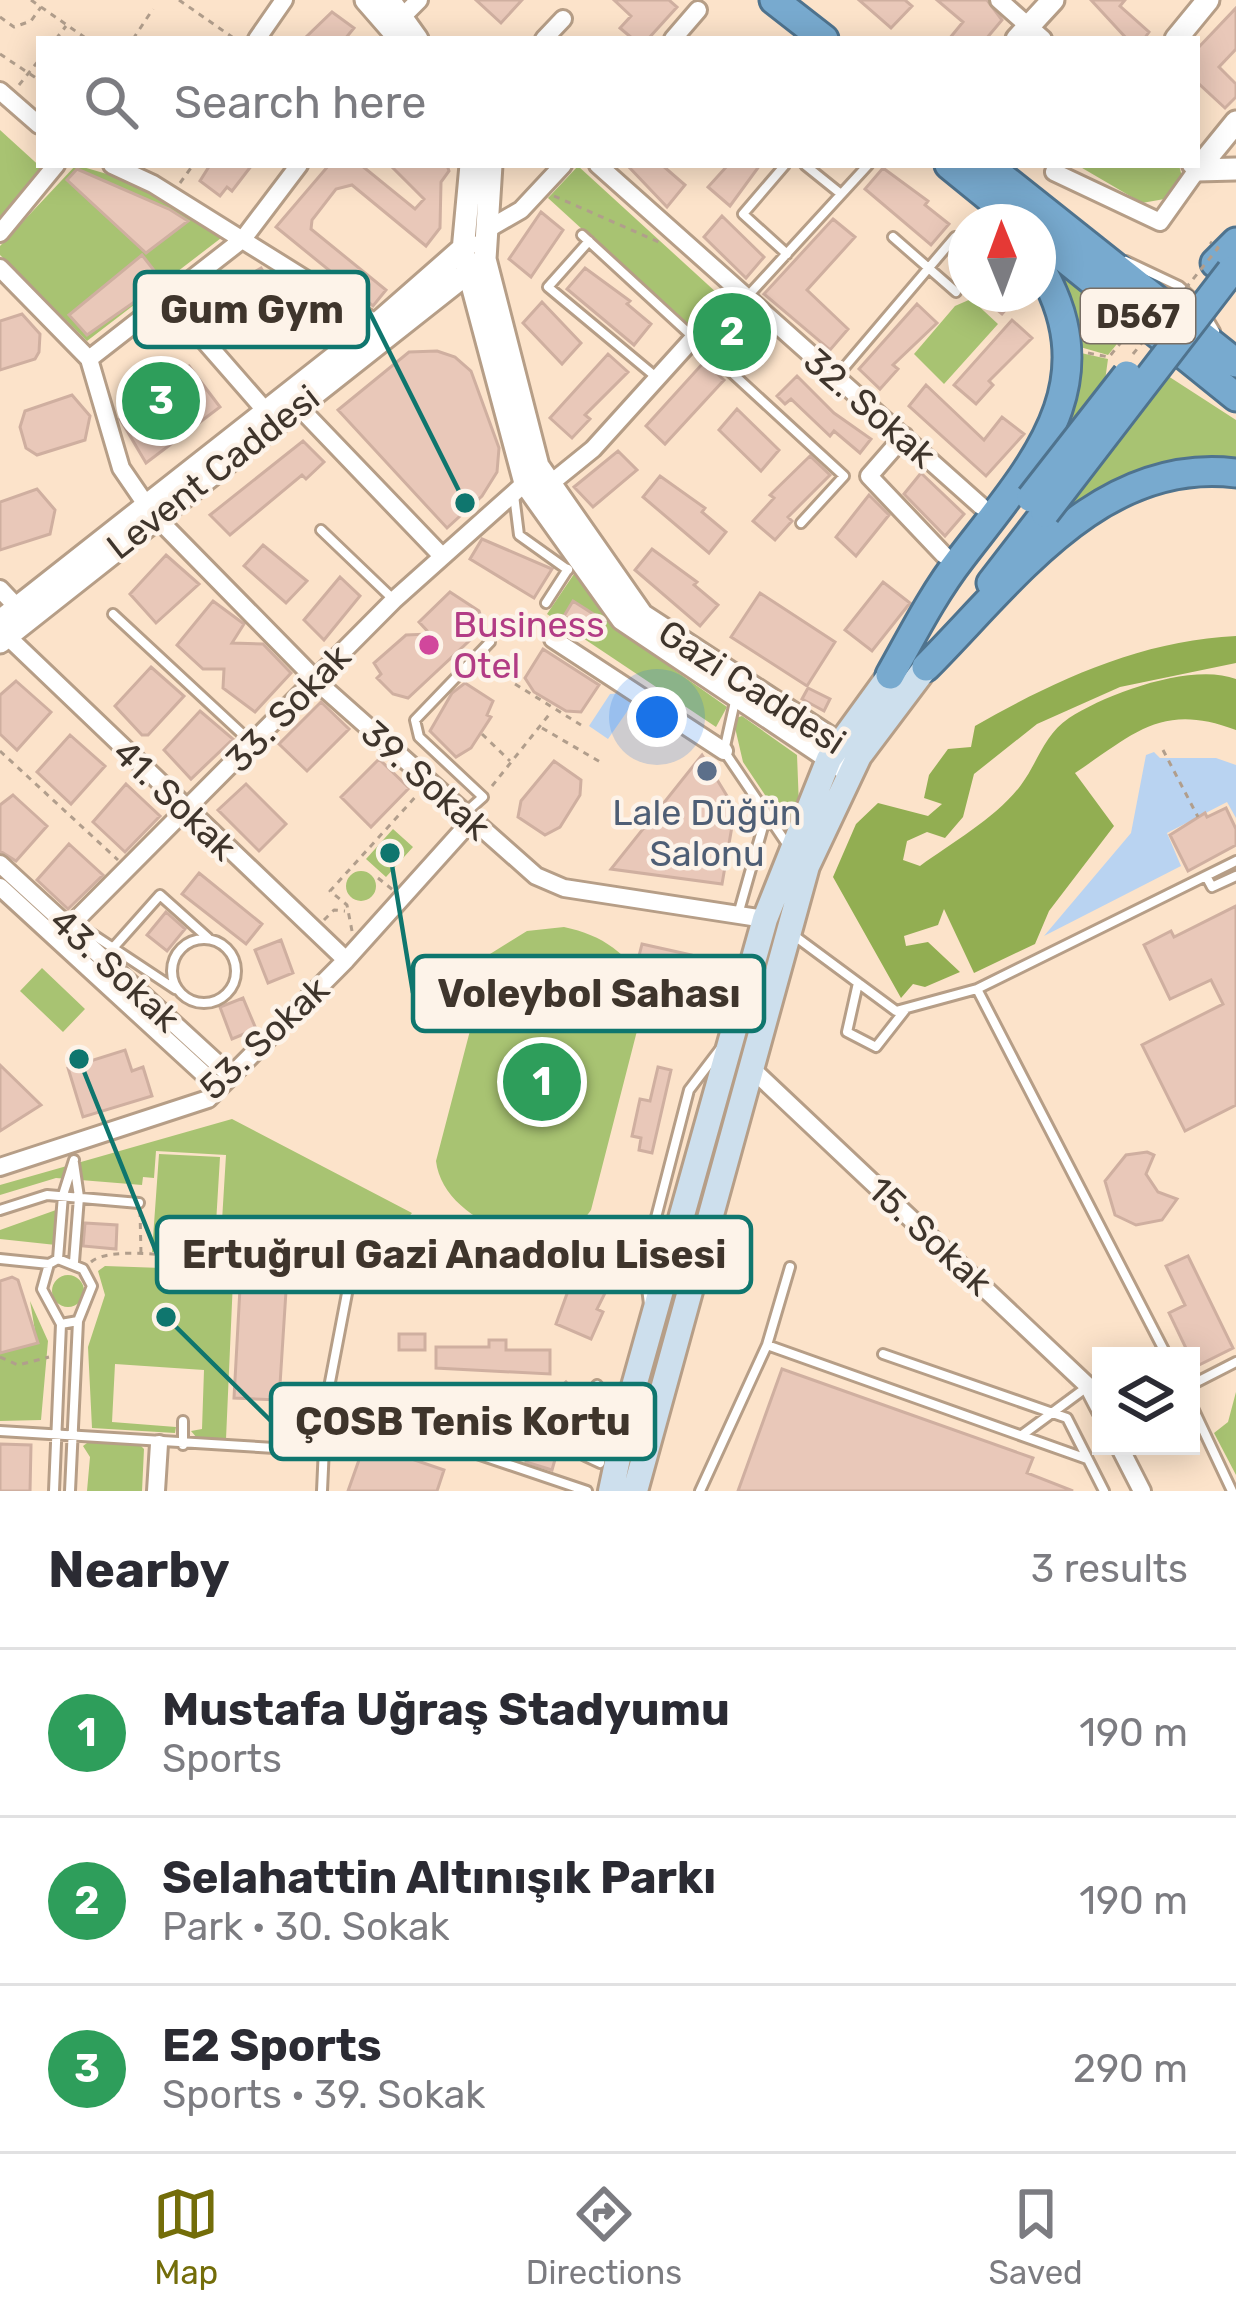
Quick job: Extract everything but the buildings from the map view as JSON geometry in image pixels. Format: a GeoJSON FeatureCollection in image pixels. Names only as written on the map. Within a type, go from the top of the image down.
{"type":"FeatureCollection","features":[{"type":"Feature","properties":{"kind":"highway"},"geometry":{"type":"LineString","coordinates":[[753,0],[795,36]]}},
{"type":"Feature","properties":{"kind":"highway"},"geometry":{"type":"LineString","coordinates":[[773,0],[820,36]]}},
{"type":"Feature","properties":{"kind":"highway","name":"D567"},"geometry":{"type":"LineString","coordinates":[[984,179],[1004,204]]}},
{"type":"Feature","properties":{"kind":"highway","name":"D567"},"geometry":{"type":"LineString","coordinates":[[984,179],[1092,245],[1236,359]]}},
{"type":"Feature","properties":{"kind":"highway","name":"D567"},"geometry":{"type":"LineString","coordinates":[[1056,252],[1236,397]]}},
{"type":"Feature","properties":{"kind":"highway"},"geometry":{"type":"LineString","coordinates":[[926,667],[1038,505],[1226,257]]}},
{"type":"Feature","properties":{"kind":"highway"},"geometry":{"type":"LineString","coordinates":[[890,676],[948,576],[1054,426],[1066,376],[1066,340],[1056,300]]}},
{"type":"Feature","properties":{"kind":"highway"},"geometry":{"type":"LineString","coordinates":[[926,667],[1056,539],[1108,496],[1175,472],[1236,473]]}},
{"type":"Feature","properties":{"kind":"highway"},"geometry":{"type":"LineString","coordinates":[[890,676],[1038,505]]}},
{"type":"Feature","properties":{"kind":"main road"},"geometry":{"type":"LineString","coordinates":[[620,1477],[751,1068],[791,849],[811,800],[926,667]]}},
{"type":"Feature","properties":{"kind":"main road"},"geometry":{"type":"LineString","coordinates":[[620,1477],[652,1320],[731,1040],[776,924],[820,833],[844,758],[890,676]]}},
{"type":"Feature","properties":{"kind":"street"},"geometry":{"type":"LineString","coordinates":[[259,36],[284,0]]}},
{"type":"Feature","properties":{"kind":"street"},"geometry":{"type":"LineString","coordinates":[[366,0],[403,24]]}},
{"type":"Feature","properties":{"kind":"street"},"geometry":{"type":"LineString","coordinates":[[999,0],[1030,35],[1053,0]]}},
{"type":"Feature","properties":{"kind":"street"},"geometry":{"type":"LineString","coordinates":[[1178,36],[1208,0]]}},
{"type":"Feature","properties":{"kind":"street"},"geometry":{"type":"LineString","coordinates":[[676,36],[698,10]]}},
{"type":"Feature","properties":{"kind":"street"},"geometry":{"type":"LineString","coordinates":[[547,36],[563,19]]}},
{"type":"Feature","properties":{"kind":"street"},"geometry":{"type":"LineString","coordinates":[[7,91],[36,121]]}},
{"type":"Feature","properties":{"kind":"street"},"geometry":{"type":"LineString","coordinates":[[1200,161],[1236,122]]}},
{"type":"Feature","properties":{"kind":"street"},"geometry":{"type":"LineString","coordinates":[[0,233],[54,168]]}},
{"type":"Feature","properties":{"kind":"street"},"geometry":{"type":"LineString","coordinates":[[117,168],[243,239],[377,324]]}},
{"type":"Feature","properties":{"kind":"street"},"geometry":{"type":"LineString","coordinates":[[88,359],[243,239],[297,168]]}},
{"type":"Feature","properties":{"kind":"street"},"geometry":{"type":"LineString","coordinates":[[471,168],[479,237]]}},
{"type":"Feature","properties":{"kind":"street"},"geometry":{"type":"LineString","coordinates":[[479,237],[490,168]]}},
{"type":"Feature","properties":{"kind":"street"},"geometry":{"type":"LineString","coordinates":[[479,237],[521,210],[560,168]]}},
{"type":"Feature","properties":{"kind":"street","name":"32. Sokak"},"geometry":{"type":"LineString","coordinates":[[601,168],[981,506]]}},
{"type":"Feature","properties":{"kind":"street"},"geometry":{"type":"LineString","coordinates":[[1055,168],[1160,222],[1194,168],[1236,169]]}},
{"type":"Feature","properties":{"kind":"street","name":"Gazi Caddesi"},"geometry":{"type":"LineString","coordinates":[[479,237],[476,266],[536,459],[642,616],[844,758]]}},
{"type":"Feature","properties":{"kind":"street","name":"Levent Caddesi"},"geometry":{"type":"LineString","coordinates":[[6,626],[264,409],[377,324],[479,237]]}},
{"type":"Feature","properties":{"kind":"street"},"geometry":{"type":"LineString","coordinates":[[476,266],[477,309],[519,489],[573,566],[622,619],[783,726],[844,758]]}},
{"type":"Feature","properties":{"kind":"street","name":"Levent Caddesi"},"geometry":{"type":"LineString","coordinates":[[6,626],[149,509],[299,407],[476,266]]}},
{"type":"Feature","properties":{"kind":"street","name":"39. Sokak"},"geometry":{"type":"LineString","coordinates":[[0,268],[88,359],[121,468],[149,509],[315,679],[536,877],[564,888],[776,924]]}},
{"type":"Feature","properties":{"kind":"street"},"geometry":{"type":"LineString","coordinates":[[551,483],[593,449],[696,336],[741,295]]}},
{"type":"Feature","properties":{"kind":"street"},"geometry":{"type":"LineString","coordinates":[[432,298],[452,296],[477,309]]}},
{"type":"Feature","properties":{"kind":"street"},"geometry":{"type":"LineString","coordinates":[[167,298],[264,409]]}},
{"type":"Feature","properties":{"kind":"street"},"geometry":{"type":"LineString","coordinates":[[299,407],[441,555]]}},
{"type":"Feature","properties":{"kind":"street"},"geometry":{"type":"LineString","coordinates":[[904,436],[869,476],[944,555]]}},
{"type":"Feature","properties":{"kind":"street","name":"33. Sokak"},"geometry":{"type":"LineString","coordinates":[[68,931],[394,600],[519,489]]}},
{"type":"Feature","properties":{"kind":"street","name":"41. Sokak"},"geometry":{"type":"LineString","coordinates":[[0,589],[6,626],[186,813],[346,961]]}},
{"type":"Feature","properties":{"kind":"street"},"geometry":{"type":"LineString","coordinates":[[553,639],[724,751]]}},
{"type":"Feature","properties":{"kind":"street"},"geometry":{"type":"LineString","coordinates":[[783,726],[809,758],[811,800]]}},
{"type":"Feature","properties":{"kind":"street","name":"53. Sokak"},"geometry":{"type":"LineString","coordinates":[[0,1167],[74,1152],[200,1103],[346,961],[467,818]]}},
{"type":"Feature","properties":{"kind":"street","name":"43. Sokak"},"geometry":{"type":"LineString","coordinates":[[0,864],[225,1082]]}},
{"type":"Feature","properties":{"kind":"street","name":"43. Sokak"},"geometry":{"type":"LineString","coordinates":[[0,887],[68,931]]}},
{"type":"Feature","properties":{"kind":"street","name":"15. Sokak"},"geometry":{"type":"LineString","coordinates":[[751,1068],[1092,1394]]}},
{"type":"Feature","properties":{"kind":"street"},"geometry":{"type":"LineString","coordinates":[[156,1491],[159,1444]]}},
{"type":"Feature","properties":{"kind":"street"},"geometry":{"type":"LineString","coordinates":[[1124,1455],[1142,1491]]}},
{"type":"Feature","properties":{"kind":"lane"},"geometry":{"type":"LineString","coordinates":[[782,168],[743,214],[787,254]]}},
{"type":"Feature","properties":{"kind":"lane"},"geometry":{"type":"LineString","coordinates":[[809,168],[841,194]]}},
{"type":"Feature","properties":{"kind":"lane"},"geometry":{"type":"LineString","coordinates":[[741,295],[787,254],[865,168]]}},
{"type":"Feature","properties":{"kind":"lane"},"geometry":{"type":"LineString","coordinates":[[893,237],[948,286]]}},
{"type":"Feature","properties":{"kind":"lane"},"geometry":{"type":"LineString","coordinates":[[658,378],[548,286],[585,238],[696,336],[743,382],[740,386],[844,476],[800,523]]}},
{"type":"Feature","properties":{"kind":"lane"},"geometry":{"type":"LineString","coordinates":[[836,377],[948,246]]}},
{"type":"Feature","properties":{"kind":"lane"},"geometry":{"type":"LineString","coordinates":[[519,489],[520,535],[573,566],[546,603]]}},
{"type":"Feature","properties":{"kind":"lane"},"geometry":{"type":"LineString","coordinates":[[321,530],[394,600]]}},
{"type":"Feature","properties":{"kind":"lane"},"geometry":{"type":"LineString","coordinates":[[113,614],[253,744]]}},
{"type":"Feature","properties":{"kind":"lane"},"geometry":{"type":"LineString","coordinates":[[467,818],[483,797],[419,737],[416,720],[490,642]]}},
{"type":"Feature","properties":{"kind":"lane"},"geometry":{"type":"LineString","coordinates":[[736,696],[724,751],[791,849]]}},
{"type":"Feature","properties":{"kind":"lane"},"geometry":{"type":"LineString","coordinates":[[738,915],[767,815]]}},
{"type":"Feature","properties":{"kind":"lane"},"geometry":{"type":"LineString","coordinates":[[776,924],[896,1011],[905,1010],[977,988],[1236,861]]}},
{"type":"Feature","properties":{"kind":"lane"},"geometry":{"type":"LineString","coordinates":[[1206,876],[1212,887],[1236,876]]}},
{"type":"Feature","properties":{"kind":"lane"},"geometry":{"type":"LineString","coordinates":[[68,931],[112,949],[179,992],[209,1003],[234,982],[229,950],[209,939],[160,895],[112,949]]}},
{"type":"Feature","properties":{"kind":"lane"},"geometry":{"type":"LineString","coordinates":[[179,992],[171,971],[179,950],[209,939]]}},
{"type":"Feature","properties":{"kind":"lane"},"geometry":{"type":"LineString","coordinates":[[858,983],[847,1032],[876,1047],[905,1010]]}},
{"type":"Feature","properties":{"kind":"lane"},"geometry":{"type":"LineString","coordinates":[[977,988],[1162,1347]]}},
{"type":"Feature","properties":{"kind":"lane"},"geometry":{"type":"LineString","coordinates":[[54,1491],[61,1324],[42,1289],[54,1261],[74,1152]]}},
{"type":"Feature","properties":{"kind":"lane"},"geometry":{"type":"LineString","coordinates":[[74,1152],[79,1197],[74,1262]]}},
{"type":"Feature","properties":{"kind":"lane"},"geometry":{"type":"LineString","coordinates":[[0,1210],[63,1195],[139,1204]]}},
{"type":"Feature","properties":{"kind":"lane"},"geometry":{"type":"LineString","coordinates":[[0,1259],[74,1262],[83,1269],[92,1295],[78,1321],[70,1491]]}},
{"type":"Feature","properties":{"kind":"lane"},"geometry":{"type":"LineString","coordinates":[[700,1491],[767,1345],[790,1267]]}},
{"type":"Feature","properties":{"kind":"lane"},"geometry":{"type":"LineString","coordinates":[[322,1491],[326,1403],[348,1288]]}},
{"type":"Feature","properties":{"kind":"lane"},"geometry":{"type":"LineString","coordinates":[[61,1324],[78,1321]]}},
{"type":"Feature","properties":{"kind":"lane"},"geometry":{"type":"LineString","coordinates":[[767,1345],[1088,1459]]}},
{"type":"Feature","properties":{"kind":"lane"},"geometry":{"type":"LineString","coordinates":[[883,1354],[1067,1418],[1104,1491]]}},
{"type":"Feature","properties":{"kind":"lane"},"geometry":{"type":"LineString","coordinates":[[1200,1380],[1236,1362]]}},
{"type":"Feature","properties":{"kind":"lane"},"geometry":{"type":"LineString","coordinates":[[597,1384],[609,1406],[620,1477]]}},
{"type":"Feature","properties":{"kind":"lane"},"geometry":{"type":"LineString","coordinates":[[1022,1435],[1088,1386]]}},
{"type":"Feature","properties":{"kind":"lane"},"geometry":{"type":"LineString","coordinates":[[326,1403],[587,1491]]}},
{"type":"Feature","properties":{"kind":"lane"},"geometry":{"type":"LineString","coordinates":[[183,1421],[183,1445]]}},
{"type":"Feature","properties":{"kind":"lane"},"geometry":{"type":"LineString","coordinates":[[1200,1423],[1232,1491]]}},
{"type":"Feature","properties":{"kind":"lane"},"geometry":{"type":"LineString","coordinates":[[0,1431],[324,1451]]}},
{"type":"Feature","properties":{"kind":"lane"},"geometry":{"type":"LineString","coordinates":[[585,1456],[620,1477]]}},
{"type":"Feature","properties":{"kind":"path"},"geometry":{"type":"LineString","coordinates":[[31,0],[82,36]]}},
{"type":"Feature","properties":{"kind":"path"},"geometry":{"type":"LineString","coordinates":[[178,0],[231,36]]}},
{"type":"Feature","properties":{"kind":"path"},"geometry":{"type":"LineString","coordinates":[[0,17],[14,27],[31,21],[41,7]]}},
{"type":"Feature","properties":{"kind":"path"},"geometry":{"type":"LineString","coordinates":[[136,36],[153,9]]}},
{"type":"Feature","properties":{"kind":"path"},"geometry":{"type":"LineString","coordinates":[[59,36],[67,26]]}},
{"type":"Feature","properties":{"kind":"path"},"geometry":{"type":"LineString","coordinates":[[0,54],[36,78]]}},
{"type":"Feature","properties":{"kind":"path"},"geometry":{"type":"LineString","coordinates":[[7,91],[36,64]]}},
{"type":"Feature","properties":{"kind":"path"},"geometry":{"type":"LineString","coordinates":[[183,168],[188,172]]}},
{"type":"Feature","properties":{"kind":"path"},"geometry":{"type":"LineString","coordinates":[[178,186],[191,168]]}},
{"type":"Feature","properties":{"kind":"path"},"geometry":{"type":"LineString","coordinates":[[547,193],[675,250]]}},
{"type":"Feature","properties":{"kind":"path"},"geometry":{"type":"LineString","coordinates":[[1120,370],[1218,248],[1226,257]]}},
{"type":"Feature","properties":{"kind":"path"},"geometry":{"type":"LineString","coordinates":[[1108,372],[1109,357],[1129,334]]}},
{"type":"Feature","properties":{"kind":"path"},"geometry":{"type":"LineString","coordinates":[[1078,351],[1109,357]]}},
{"type":"Feature","properties":{"kind":"path"},"geometry":{"type":"LineString","coordinates":[[515,684],[552,711],[581,724]]}},
{"type":"Feature","properties":{"kind":"path"},"geometry":{"type":"LineString","coordinates":[[483,797],[552,711]]}},
{"type":"Feature","properties":{"kind":"path"},"geometry":{"type":"LineString","coordinates":[[540,727],[602,763]]}},
{"type":"Feature","properties":{"kind":"path"},"geometry":{"type":"LineString","coordinates":[[482,734],[512,762]]}},
{"type":"Feature","properties":{"kind":"path"},"geometry":{"type":"LineString","coordinates":[[1163,750],[1198,817]]}},
{"type":"Feature","properties":{"kind":"path"},"geometry":{"type":"LineString","coordinates":[[0,751],[124,865]]}},
{"type":"Feature","properties":{"kind":"path"},"geometry":{"type":"LineString","coordinates":[[345,911],[347,905],[330,891],[421,791],[433,802]]}},
{"type":"Feature","properties":{"kind":"path"},"geometry":{"type":"LineString","coordinates":[[378,878],[394,891]]}},
{"type":"Feature","properties":{"kind":"path"},"geometry":{"type":"LineString","coordinates":[[325,932],[329,912],[345,911]]}},
{"type":"Feature","properties":{"kind":"path"},"geometry":{"type":"LineString","coordinates":[[345,911],[354,923],[347,938],[363,923]]}},
{"type":"Feature","properties":{"kind":"path"},"geometry":{"type":"LineString","coordinates":[[139,1204],[141,1254]]}},
{"type":"Feature","properties":{"kind":"path"},"geometry":{"type":"LineString","coordinates":[[83,1269],[100,1255],[218,1262]]}},
{"type":"Feature","properties":{"kind":"path"},"geometry":{"type":"LineString","coordinates":[[0,1356],[10,1352]]}},
{"type":"Feature","properties":{"kind":"path"},"geometry":{"type":"LineString","coordinates":[[0,1356],[29,1365],[53,1353]]}},
{"type":"Feature","properties":{"kind":"green space"},"geometry":{"type":"Polygon","coordinates":[[[0,130],[36,168],[45,171],[0,219],[0,130]]]}},
{"type":"Feature","properties":{"kind":"green space"},"geometry":{"type":"Polygon","coordinates":[[[73,168],[138,183],[225,235],[87,341],[0,255],[0,246],[73,168]]]}},
{"type":"Feature","properties":{"kind":"green space"},"geometry":{"type":"Polygon","coordinates":[[[580,168],[718,294],[688,326],[548,198],[580,168]]]}},
{"type":"Feature","properties":{"kind":"green space"},"geometry":{"type":"Polygon","coordinates":[[[1082,168],[1180,168],[1182,177],[1170,198],[1142,203],[1082,168]]]}},
{"type":"Feature","properties":{"kind":"green space"},"geometry":{"type":"Polygon","coordinates":[[[1067,274],[1125,334],[1108,355],[1080,347],[1072,301],[1062,281],[1067,274]]]}},
{"type":"Feature","properties":{"kind":"green space"},"geometry":{"type":"Polygon","coordinates":[[[738,309],[767,335],[761,342],[748,331],[723,358],[707,344],[738,309]]]}},
{"type":"Feature","properties":{"kind":"green space"},"geometry":{"type":"Polygon","coordinates":[[[950,312],[985,312],[998,324],[944,384],[914,354],[950,312]]]}},
{"type":"Feature","properties":{"kind":"green space"},"geometry":{"type":"Polygon","coordinates":[[[1081,353],[1108,359],[1104,388],[1059,447],[1076,403],[1081,353]]]}},
{"type":"Feature","properties":{"kind":"green space"},"geometry":{"type":"Polygon","coordinates":[[[1168,376],[1236,420],[1236,458],[1165,461],[1135,472],[1082,506],[1008,577],[1168,376]]]}},
{"type":"Feature","properties":{"kind":"green space"},"geometry":{"type":"Polygon","coordinates":[[[574,574],[612,626],[727,707],[716,727],[547,614],[574,574]]]}},
{"type":"Feature","properties":{"kind":"green space"},"geometry":{"type":"Polygon","coordinates":[[[1236,636],[1236,663],[1120,687],[1037,724],[974,774],[963,817],[945,838],[927,832],[907,841],[903,860],[920,866],[974,829],[1021,785],[1053,732],[1085,708],[1174,677],[1197,674],[1236,679],[1236,730],[1188,719],[1168,721],[1133,734],[1075,773],[1114,826],[1049,911],[1035,944],[974,973],[944,909],[938,925],[904,936],[906,946],[928,942],[960,972],[925,987],[913,984],[901,998],[833,877],[856,824],[878,803],[928,816],[942,804],[924,798],[929,775],[948,749],[971,747],[975,726],[1036,693],[1134,654],[1236,636]]]}},
{"type":"Feature","properties":{"kind":"green space"},"geometry":{"type":"Polygon","coordinates":[[[742,716],[797,755],[799,806],[789,831],[743,762],[733,719],[742,716]]]}},
{"type":"Feature","properties":{"kind":"green space"},"geometry":{"type":"Polygon","coordinates":[[[828,781],[833,783],[780,906],[670,1348],[632,1456],[776,905],[828,781]]]}},
{"type":"Feature","properties":{"kind":"green space"},"geometry":{"type":"Polygon","coordinates":[[[393,829],[413,847],[386,877],[366,859],[393,829]]]}},
{"type":"Feature","properties":{"kind":"green space"},"geometry":{"type":"Polygon","coordinates":[[[361,871],[376,886],[361,901],[346,886],[361,871]]]}},
{"type":"Feature","properties":{"kind":"green space"},"geometry":{"type":"Polygon","coordinates":[[[564,927],[613,948],[648,988],[591,1210],[574,1226],[553,1234],[528,1235],[503,1229],[458,1203],[443,1183],[436,1161],[490,954],[527,931],[564,927]]]}},
{"type":"Feature","properties":{"kind":"green space"},"geometry":{"type":"Polygon","coordinates":[[[42,968],[85,1009],[63,1032],[20,991],[42,968]]]}},
{"type":"Feature","properties":{"kind":"green space"},"geometry":{"type":"Polygon","coordinates":[[[232,1119],[412,1213],[401,1226],[256,1217],[251,1280],[233,1280],[226,1439],[197,1438],[191,1431],[202,1429],[204,1370],[115,1364],[112,1422],[176,1427],[175,1433],[92,1428],[88,1347],[105,1295],[98,1271],[105,1266],[219,1270],[226,1155],[156,1151],[154,1178],[143,1177],[142,1185],[56,1178],[0,1195],[0,1185],[232,1119]]]}},
{"type":"Feature","properties":{"kind":"green space"},"geometry":{"type":"Polygon","coordinates":[[[159,1154],[220,1157],[214,1257],[152,1252],[159,1154]]]}},
{"type":"Feature","properties":{"kind":"green space"},"geometry":{"type":"Polygon","coordinates":[[[56,1210],[56,1245],[0,1239],[0,1230],[56,1210]]]}},
{"type":"Feature","properties":{"kind":"green space"},"geometry":{"type":"Polygon","coordinates":[[[68,1275],[79,1280],[84,1291],[79,1302],[68,1307],[57,1302],[52,1291],[57,1280],[68,1275]]]}},
{"type":"Feature","properties":{"kind":"green space"},"geometry":{"type":"Polygon","coordinates":[[[30,1301],[48,1341],[41,1420],[0,1421],[0,1352],[37,1343],[30,1301]]]}},
{"type":"Feature","properties":{"kind":"green space"},"geometry":{"type":"Polygon","coordinates":[[[1236,1392],[1236,1475],[1214,1433],[1228,1422],[1236,1392]]]}},
{"type":"Feature","properties":{"kind":"green space"},"geometry":{"type":"Polygon","coordinates":[[[91,1440],[144,1449],[142,1491],[87,1491],[90,1457],[83,1446],[91,1440]]]}},
{"type":"Feature","properties":{"kind":"water"},"geometry":{"type":"Polygon","coordinates":[[[623,693],[635,700],[608,739],[589,726],[610,694],[623,693]]]}},
{"type":"Feature","properties":{"kind":"water"},"geometry":{"type":"Polygon","coordinates":[[[1154,752],[1160,758],[1216,758],[1236,765],[1236,818],[1227,802],[1167,833],[1181,866],[1044,936],[1131,833],[1146,755],[1154,752]]]}},
{"type":"Feature","properties":{"kind":"place","name":"Selahattin Altınışık Parkı"},"geometry":{"type":"Point","coordinates":[732,332]}},
{"type":"Feature","properties":{"kind":"place","name":"E2 Sports"},"geometry":{"type":"Point","coordinates":[161,401]}},
{"type":"Feature","properties":{"kind":"place","name":"Gum Gym"},"geometry":{"type":"Point","coordinates":[465,503]}},
{"type":"Feature","properties":{"kind":"place","name":"Business Otel"},"geometry":{"type":"Point","coordinates":[429,645]}},
{"type":"Feature","properties":{"kind":"place","name":"Lale Düğün Salonu"},"geometry":{"type":"Point","coordinates":[707,771]}},
{"type":"Feature","properties":{"kind":"place","name":"Voleybol Sahası"},"geometry":{"type":"Point","coordinates":[390,853]}},
{"type":"Feature","properties":{"kind":"place","name":"Ertuğrul Gazi Anadolu Lisesi"},"geometry":{"type":"Point","coordinates":[79,1059]}},
{"type":"Feature","properties":{"kind":"place","name":"Mustafa Uğraş Stadyumu"},"geometry":{"type":"Point","coordinates":[542,1082]}},
{"type":"Feature","properties":{"kind":"place","name":"ÇOSB Tenis Kortu"},"geometry":{"type":"Point","coordinates":[166,1317]}}]}
